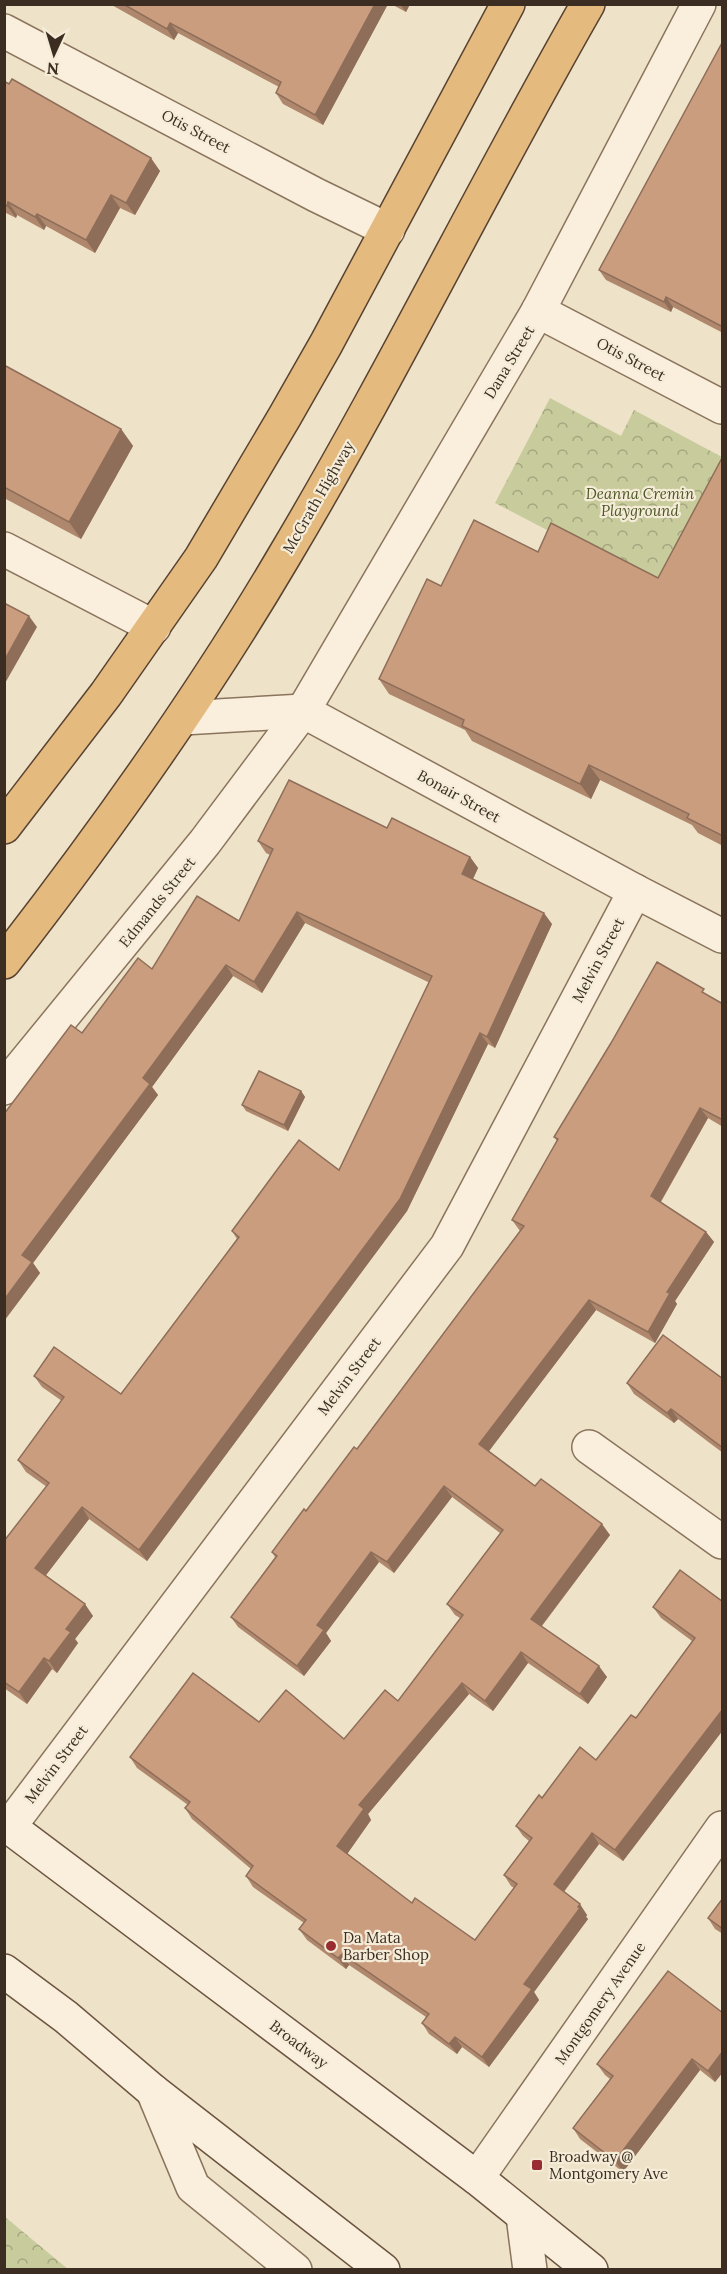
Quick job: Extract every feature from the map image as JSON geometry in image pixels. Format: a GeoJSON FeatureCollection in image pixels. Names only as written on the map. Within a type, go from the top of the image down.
{"type":"FeatureCollection","features":[{"type":"Feature","properties":{"kind":"highway"},"geometry":{"type":"LineString","coordinates":[[4,826],[59,757],[154,627],[201,558],[243,488],[388,230],[508,4]]}},
{"type":"Feature","properties":{"kind":"highway","name":"McGrath Highway"},"geometry":{"type":"LineString","coordinates":[[4,962],[100,836],[183,718],[240,630],[323,490],[588,4]]}},
{"type":"Feature","properties":{"kind":"street","name":"Dana Street"},"geometry":{"type":"LineString","coordinates":[[303,711],[538,311],[699,4]]}},
{"type":"Feature","properties":{"kind":"street","name":"Otis Street"},"geometry":{"type":"LineString","coordinates":[[4,31],[316,195],[388,230]]}},
{"type":"Feature","properties":{"kind":"street","name":"Otis Street"},"geometry":{"type":"LineString","coordinates":[[538,311],[723,407]]}},
{"type":"Feature","properties":{"kind":"street"},"geometry":{"type":"LineString","coordinates":[[4,549],[154,627]]}},
{"type":"Feature","properties":{"kind":"street"},"geometry":{"type":"LineString","coordinates":[[183,718],[303,711]]}},
{"type":"Feature","properties":{"kind":"street","name":"Bonair Street"},"geometry":{"type":"LineString","coordinates":[[303,711],[634,891],[723,936]]}},
{"type":"Feature","properties":{"kind":"street","name":"Edmands Street"},"geometry":{"type":"LineString","coordinates":[[4,1088],[205,842],[303,711]]}},
{"type":"Feature","properties":{"kind":"street","name":"Melvin Street"},"geometry":{"type":"LineString","coordinates":[[7,1825],[447,1246],[634,891]]}},
{"type":"Feature","properties":{"kind":"street"},"geometry":{"type":"LineString","coordinates":[[589,1447],[723,1542]]}},
{"type":"Feature","properties":{"kind":"street","name":"Broadway"},"geometry":{"type":"LineString","coordinates":[[7,1825],[477,2178],[591,2270]]}},
{"type":"Feature","properties":{"kind":"street","name":"Montgomery Avenue"},"geometry":{"type":"LineString","coordinates":[[477,2178],[723,1828]]}},
{"type":"Feature","properties":{"kind":"street"},"geometry":{"type":"LineString","coordinates":[[4,1971],[66,2017],[153,2091],[383,2270]]}},
{"type":"Feature","properties":{"kind":"street"},"geometry":{"type":"LineString","coordinates":[[153,2091],[193,2187],[295,2270]]}},
{"type":"Feature","properties":{"kind":"street"},"geometry":{"type":"LineString","coordinates":[[524,2216],[530,2270]]}},
{"type":"Feature","properties":{"kind":"green space","name":"Deanna Cremin Playground"},"geometry":{"type":"Polygon","coordinates":[[[550,398],[621,436],[634,410],[722,457],[722,492],[668,593],[495,503],[550,398]]]}},
{"type":"Feature","properties":{"kind":"green space"},"geometry":{"type":"Polygon","coordinates":[[[5,2217],[68,2269],[5,2269],[5,2217]]]}},
{"type":"Feature","properties":{"kind":"building"},"geometry":{"type":"Polygon","coordinates":[[[123,4],[375,4],[315,115],[276,93],[281,82],[170,23],[167,29],[123,4]]]}},
{"type":"Feature","properties":{"kind":"building"},"geometry":{"type":"Polygon","coordinates":[[[723,41],[723,327],[666,297],[664,302],[599,270],[723,41]]]}},
{"type":"Feature","properties":{"kind":"building"},"geometry":{"type":"Polygon","coordinates":[[[12,79],[151,158],[126,203],[111,195],[86,240],[37,214],[35,217],[8,202],[7,206],[4,204],[4,81],[9,84],[12,79]]]}},
{"type":"Feature","properties":{"kind":"building"},"geometry":{"type":"Polygon","coordinates":[[[4,365],[121,429],[69,522],[4,487],[4,365]]]}},
{"type":"Feature","properties":{"kind":"building"},"geometry":{"type":"Polygon","coordinates":[[[722,458],[723,836],[687,818],[689,814],[589,765],[580,784],[462,726],[464,720],[379,679],[427,579],[441,586],[474,520],[538,552],[551,523],[658,578],[722,458]]]}},
{"type":"Feature","properties":{"kind":"building"},"geometry":{"type":"Polygon","coordinates":[[[4,603],[29,616],[4,661],[4,603]]]}},
{"type":"Feature","properties":{"kind":"building"},"geometry":{"type":"Polygon","coordinates":[[[289,780],[387,828],[392,818],[470,857],[462,874],[544,913],[487,1037],[480,1033],[400,1199],[139,1550],[82,1507],[35,1568],[85,1604],[66,1629],[71,1632],[49,1661],[44,1658],[19,1692],[4,1682],[4,1541],[49,1483],[18,1460],[64,1397],[34,1376],[54,1347],[121,1394],[239,1237],[232,1231],[299,1140],[339,1170],[432,976],[297,912],[254,982],[226,965],[143,1078],[150,1084],[22,1255],[32,1262],[4,1300],[4,1114],[71,1025],[82,1033],[138,958],[152,969],[197,896],[239,921],[273,849],[258,841],[289,780]]]}},
{"type":"Feature","properties":{"kind":"building"},"geometry":{"type":"Polygon","coordinates":[[[657,962],[704,989],[702,992],[723,1004],[723,1120],[700,1108],[651,1196],[706,1232],[667,1292],[670,1293],[648,1332],[589,1300],[479,1444],[535,1486],[541,1479],[602,1524],[531,1619],[599,1666],[580,1694],[521,1652],[485,1701],[462,1683],[359,1805],[364,1809],[337,1846],[412,1903],[415,1898],[475,1940],[517,1884],[504,1875],[532,1838],[516,1826],[539,1795],[542,1798],[580,1747],[596,1760],[631,1715],[636,1718],[695,1638],[653,1607],[680,1570],[723,1602],[723,1709],[615,1850],[592,1833],[554,1884],[580,1904],[578,1907],[580,1908],[524,1984],[532,1989],[482,2057],[455,2037],[449,2044],[422,2023],[429,2014],[342,1954],[338,1958],[299,1929],[306,1920],[246,1876],[253,1866],[185,1808],[190,1802],[130,1757],[193,1673],[259,1722],[286,1690],[344,1739],[385,1690],[398,1701],[463,1615],[447,1604],[503,1530],[444,1486],[387,1562],[371,1552],[317,1625],[324,1630],[297,1666],[231,1617],[277,1556],[272,1552],[304,1509],[306,1511],[354,1447],[357,1449],[524,1226],[512,1220],[558,1139],[554,1137],[657,962]]]}},
{"type":"Feature","properties":{"kind":"building"},"geometry":{"type":"Polygon","coordinates":[[[259,1071],[301,1091],[284,1125],[242,1105],[259,1071]]]}},
{"type":"Feature","properties":{"kind":"building"},"geometry":{"type":"Polygon","coordinates":[[[663,1335],[723,1379],[723,1448],[671,1409],[667,1413],[627,1383],[663,1335]]]}},
{"type":"Feature","properties":{"kind":"building"},"geometry":{"type":"Polygon","coordinates":[[[723,1898],[723,1929],[708,1918],[723,1898]]]}},
{"type":"Feature","properties":{"kind":"building"},"geometry":{"type":"Polygon","coordinates":[[[668,1971],[723,2013],[723,2051],[708,2071],[692,2059],[615,2161],[573,2128],[613,2076],[597,2064],[668,1971]]]}},
{"type":"Feature","properties":{"kind":"place","name":"Da Mata Barber Shop"},"geometry":{"type":"Point","coordinates":[331,1946]}},
{"type":"Feature","properties":{"kind":"place","name":"Broadway @ Montgomery Ave"},"geometry":{"type":"Point","coordinates":[537,2165]}}]}
